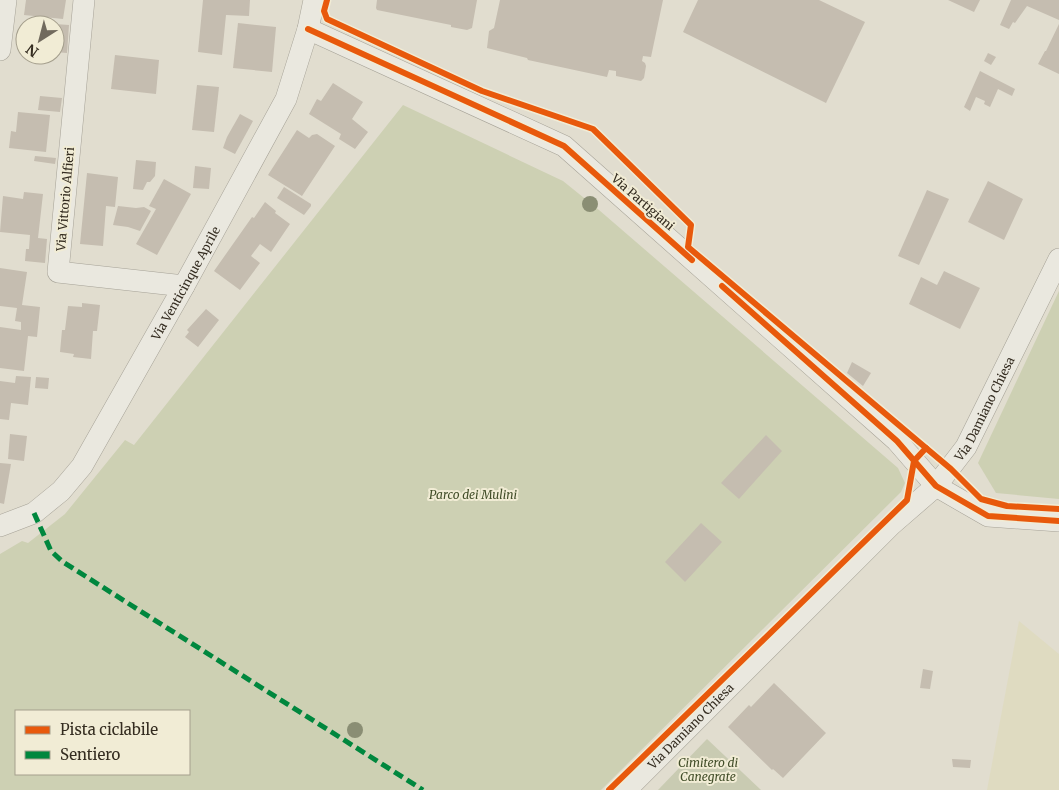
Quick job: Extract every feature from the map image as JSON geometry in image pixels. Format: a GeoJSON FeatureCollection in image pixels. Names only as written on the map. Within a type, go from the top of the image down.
{"type":"FeatureCollection","features":[{"type":"Feature","properties":{"kind":"street"},"geometry":{"type":"LineString","coordinates":[[0,50],[6,0]]}},
{"type":"Feature","properties":{"kind":"street","name":"Via Vittorio Alfieri"},"geometry":{"type":"LineString","coordinates":[[84,0],[58,272],[184,286]]}},
{"type":"Feature","properties":{"kind":"street","name":"Via Venticinque Aprile"},"geometry":{"type":"LineString","coordinates":[[0,526],[34,513],[61,491],[82,466],[184,286],[286,99],[308,29],[314,0]]}},
{"type":"Feature","properties":{"kind":"street","name":"Via Partigiani"},"geometry":{"type":"LineString","coordinates":[[308,29],[564,146],[897,441],[936,486],[988,516],[1059,521]]}},
{"type":"Feature","properties":{"kind":"street","name":"Via Damiano Chiesa"},"geometry":{"type":"LineString","coordinates":[[626,790],[890,525],[936,486],[966,447],[1059,259]]}},
{"type":"Feature","properties":{"kind":"shaded area"},"geometry":{"type":"Polygon","coordinates":[[[1019,621],[1059,654],[1059,790],[987,790],[1019,621]]]}},
{"type":"Feature","properties":{"kind":"green space","name":"Parco dei Mulini"},"geometry":{"type":"Polygon","coordinates":[[[403,105],[563,181],[898,468],[905,483],[901,492],[601,790],[0,790],[0,554],[22,541],[28,543],[65,514],[125,440],[134,445],[403,105]]]}},
{"type":"Feature","properties":{"kind":"green space"},"geometry":{"type":"Polygon","coordinates":[[[1059,291],[1059,499],[996,493],[978,463],[1059,291]]]}},
{"type":"Feature","properties":{"kind":"green space","name":"Cimitero di Canegrate"},"geometry":{"type":"Polygon","coordinates":[[[707,739],[761,790],[658,790],[707,739]]]}},
{"type":"Feature","properties":{"kind":"building"},"geometry":{"type":"Polygon","coordinates":[[[26,0],[66,0],[64,15],[24,15],[26,0]]]}},
{"type":"Feature","properties":{"kind":"building"},"geometry":{"type":"Polygon","coordinates":[[[203,0],[250,0],[249,16],[226,15],[222,55],[198,52],[203,0]]]}},
{"type":"Feature","properties":{"kind":"building"},"geometry":{"type":"Polygon","coordinates":[[[377,0],[477,0],[472,28],[467,30],[377,10],[377,0]]]}},
{"type":"Feature","properties":{"kind":"building"},"geometry":{"type":"Polygon","coordinates":[[[500,0],[663,0],[651,57],[643,56],[642,61],[646,66],[644,78],[641,81],[616,76],[616,71],[609,70],[607,77],[528,60],[527,58],[487,48],[489,31],[494,28],[500,0]]]}},
{"type":"Feature","properties":{"kind":"building"},"geometry":{"type":"Polygon","coordinates":[[[698,0],[819,0],[865,22],[826,103],[683,32],[698,0]]]}},
{"type":"Feature","properties":{"kind":"building"},"geometry":{"type":"Polygon","coordinates":[[[948,0],[980,0],[974,12],[948,0]]]}},
{"type":"Feature","properties":{"kind":"building"},"geometry":{"type":"Polygon","coordinates":[[[1011,0],[1059,0],[1059,20],[1027,6],[1009,29],[1000,25],[1011,0]]]}},
{"type":"Feature","properties":{"kind":"building"},"geometry":{"type":"Polygon","coordinates":[[[238,23],[276,27],[272,72],[233,68],[238,23]]]}},
{"type":"Feature","properties":{"kind":"building"},"geometry":{"type":"Polygon","coordinates":[[[1059,24],[1059,74],[1038,64],[1059,24]]]}},
{"type":"Feature","properties":{"kind":"building"},"geometry":{"type":"Polygon","coordinates":[[[65,25],[69,25],[67,53],[65,53],[65,25]]]}},
{"type":"Feature","properties":{"kind":"building"},"geometry":{"type":"Polygon","coordinates":[[[988,53],[996,57],[991,65],[984,61],[988,53]]]}},
{"type":"Feature","properties":{"kind":"building"},"geometry":{"type":"Polygon","coordinates":[[[115,55],[159,60],[156,94],[111,89],[115,55]]]}},
{"type":"Feature","properties":{"kind":"building"},"geometry":{"type":"Polygon","coordinates":[[[980,71],[1015,89],[1012,96],[998,89],[990,107],[984,104],[985,101],[976,97],[970,111],[964,107],[980,71]]]}},
{"type":"Feature","properties":{"kind":"building"},"geometry":{"type":"Polygon","coordinates":[[[333,83],[363,102],[352,119],[368,132],[355,149],[339,139],[341,134],[309,114],[317,99],[321,101],[333,83]]]}},
{"type":"Feature","properties":{"kind":"building"},"geometry":{"type":"Polygon","coordinates":[[[197,85],[219,87],[214,132],[192,130],[197,85]]]}},
{"type":"Feature","properties":{"kind":"building"},"geometry":{"type":"Polygon","coordinates":[[[40,96],[62,98],[60,112],[38,110],[40,96]]]}},
{"type":"Feature","properties":{"kind":"building"},"geometry":{"type":"Polygon","coordinates":[[[18,112],[50,115],[46,152],[9,148],[11,131],[16,132],[18,112]]]}},
{"type":"Feature","properties":{"kind":"building"},"geometry":{"type":"Polygon","coordinates":[[[240,114],[253,121],[235,154],[223,148],[240,114]]]}},
{"type":"Feature","properties":{"kind":"building"},"geometry":{"type":"Polygon","coordinates":[[[297,130],[309,138],[317,134],[335,146],[302,196],[268,175],[297,130]]]}},
{"type":"Feature","properties":{"kind":"building"},"geometry":{"type":"Polygon","coordinates":[[[35,156],[56,158],[55,164],[34,161],[35,156]]]}},
{"type":"Feature","properties":{"kind":"building"},"geometry":{"type":"Polygon","coordinates":[[[136,160],[156,162],[155,176],[150,182],[147,182],[143,190],[133,189],[136,160]]]}},
{"type":"Feature","properties":{"kind":"building"},"geometry":{"type":"Polygon","coordinates":[[[195,166],[211,168],[209,189],[193,188],[195,166]]]}},
{"type":"Feature","properties":{"kind":"building"},"geometry":{"type":"Polygon","coordinates":[[[87,173],[118,177],[115,207],[106,206],[103,246],[80,244],[87,173]]]}},
{"type":"Feature","properties":{"kind":"building"},"geometry":{"type":"Polygon","coordinates":[[[164,179],[191,194],[157,255],[136,244],[156,209],[149,206],[164,179]]]}},
{"type":"Feature","properties":{"kind":"building"},"geometry":{"type":"Polygon","coordinates":[[[988,181],[1023,199],[1004,240],[968,222],[988,181]]]}},
{"type":"Feature","properties":{"kind":"building"},"geometry":{"type":"Polygon","coordinates":[[[284,187],[311,204],[304,215],[277,198],[284,187]]]}},
{"type":"Feature","properties":{"kind":"building"},"geometry":{"type":"Polygon","coordinates":[[[927,190],[949,199],[919,265],[898,256],[927,190]]]}},
{"type":"Feature","properties":{"kind":"building"},"geometry":{"type":"Polygon","coordinates":[[[24,192],[43,194],[38,238],[47,239],[45,263],[25,261],[26,249],[29,249],[30,235],[0,232],[3,196],[23,199],[24,192]]]}},
{"type":"Feature","properties":{"kind":"building"},"geometry":{"type":"Polygon","coordinates":[[[265,202],[276,211],[275,213],[290,224],[271,252],[260,244],[251,256],[260,263],[240,290],[214,271],[252,217],[254,218],[265,202]]]}},
{"type":"Feature","properties":{"kind":"building"},"geometry":{"type":"Polygon","coordinates":[[[118,206],[144,207],[151,211],[140,231],[113,225],[118,206]]]}},
{"type":"Feature","properties":{"kind":"building"},"geometry":{"type":"Polygon","coordinates":[[[0,268],[27,272],[22,305],[40,307],[37,337],[28,336],[24,371],[0,368],[0,327],[21,330],[21,322],[15,321],[17,308],[0,306],[0,268]]]}},
{"type":"Feature","properties":{"kind":"building"},"geometry":{"type":"Polygon","coordinates":[[[944,271],[980,288],[960,329],[909,304],[921,277],[937,285],[944,271]]]}},
{"type":"Feature","properties":{"kind":"building"},"geometry":{"type":"Polygon","coordinates":[[[82,303],[100,305],[97,331],[93,331],[91,359],[73,357],[74,354],[60,352],[62,330],[65,330],[68,306],[82,307],[82,303]]]}},
{"type":"Feature","properties":{"kind":"building"},"geometry":{"type":"Polygon","coordinates":[[[206,309],[219,320],[198,347],[185,337],[189,332],[187,330],[206,309]]]}},
{"type":"Feature","properties":{"kind":"building"},"geometry":{"type":"Polygon","coordinates":[[[852,362],[871,373],[863,386],[847,373],[852,362]]]}},
{"type":"Feature","properties":{"kind":"building"},"geometry":{"type":"Polygon","coordinates":[[[16,376],[31,377],[28,405],[11,403],[9,420],[0,419],[0,381],[15,383],[16,376]]]}},
{"type":"Feature","properties":{"kind":"building"},"geometry":{"type":"Polygon","coordinates":[[[36,377],[49,378],[48,389],[35,388],[36,377]]]}},
{"type":"Feature","properties":{"kind":"building"},"geometry":{"type":"Polygon","coordinates":[[[10,434],[27,436],[24,461],[8,459],[10,434]]]}},
{"type":"Feature","properties":{"kind":"building"},"geometry":{"type":"Polygon","coordinates":[[[766,435],[782,451],[739,499],[721,483],[766,435]]]}},
{"type":"Feature","properties":{"kind":"building"},"geometry":{"type":"Polygon","coordinates":[[[0,463],[11,464],[4,504],[0,503],[0,463]]]}},
{"type":"Feature","properties":{"kind":"building"},"geometry":{"type":"Polygon","coordinates":[[[701,523],[722,542],[685,582],[665,562],[701,523]]]}},
{"type":"Feature","properties":{"kind":"building"},"geometry":{"type":"Polygon","coordinates":[[[923,669],[933,671],[930,689],[920,688],[923,669]]]}},
{"type":"Feature","properties":{"kind":"building"},"geometry":{"type":"Polygon","coordinates":[[[774,683],[826,733],[783,778],[772,770],[728,727],[774,683]]]}},
{"type":"Feature","properties":{"kind":"building"},"geometry":{"type":"Polygon","coordinates":[[[952,759],[971,760],[970,768],[953,767],[952,759]]]}},
{"type":"Feature","properties":{"kind":"marked path"},"geometry":{"type":"LineString","coordinates":[[34,513],[51,551],[63,562],[423,790]]}},
{"type":"Feature","properties":{"kind":"cycle path"},"geometry":{"type":"LineString","coordinates":[[327,0],[324,11],[327,19],[482,91],[593,129],[691,225],[688,247],[926,448],[914,461],[907,500],[609,790]]}},
{"type":"Feature","properties":{"kind":"cycle path"},"geometry":{"type":"LineString","coordinates":[[308,29],[564,146],[692,260]]}},
{"type":"Feature","properties":{"kind":"cycle path"},"geometry":{"type":"LineString","coordinates":[[722,286],[897,441],[936,486],[988,516],[1059,521]]}},
{"type":"Feature","properties":{"kind":"cycle path"},"geometry":{"type":"LineString","coordinates":[[926,448],[951,469],[981,499],[1007,506],[1059,509]]}}]}
